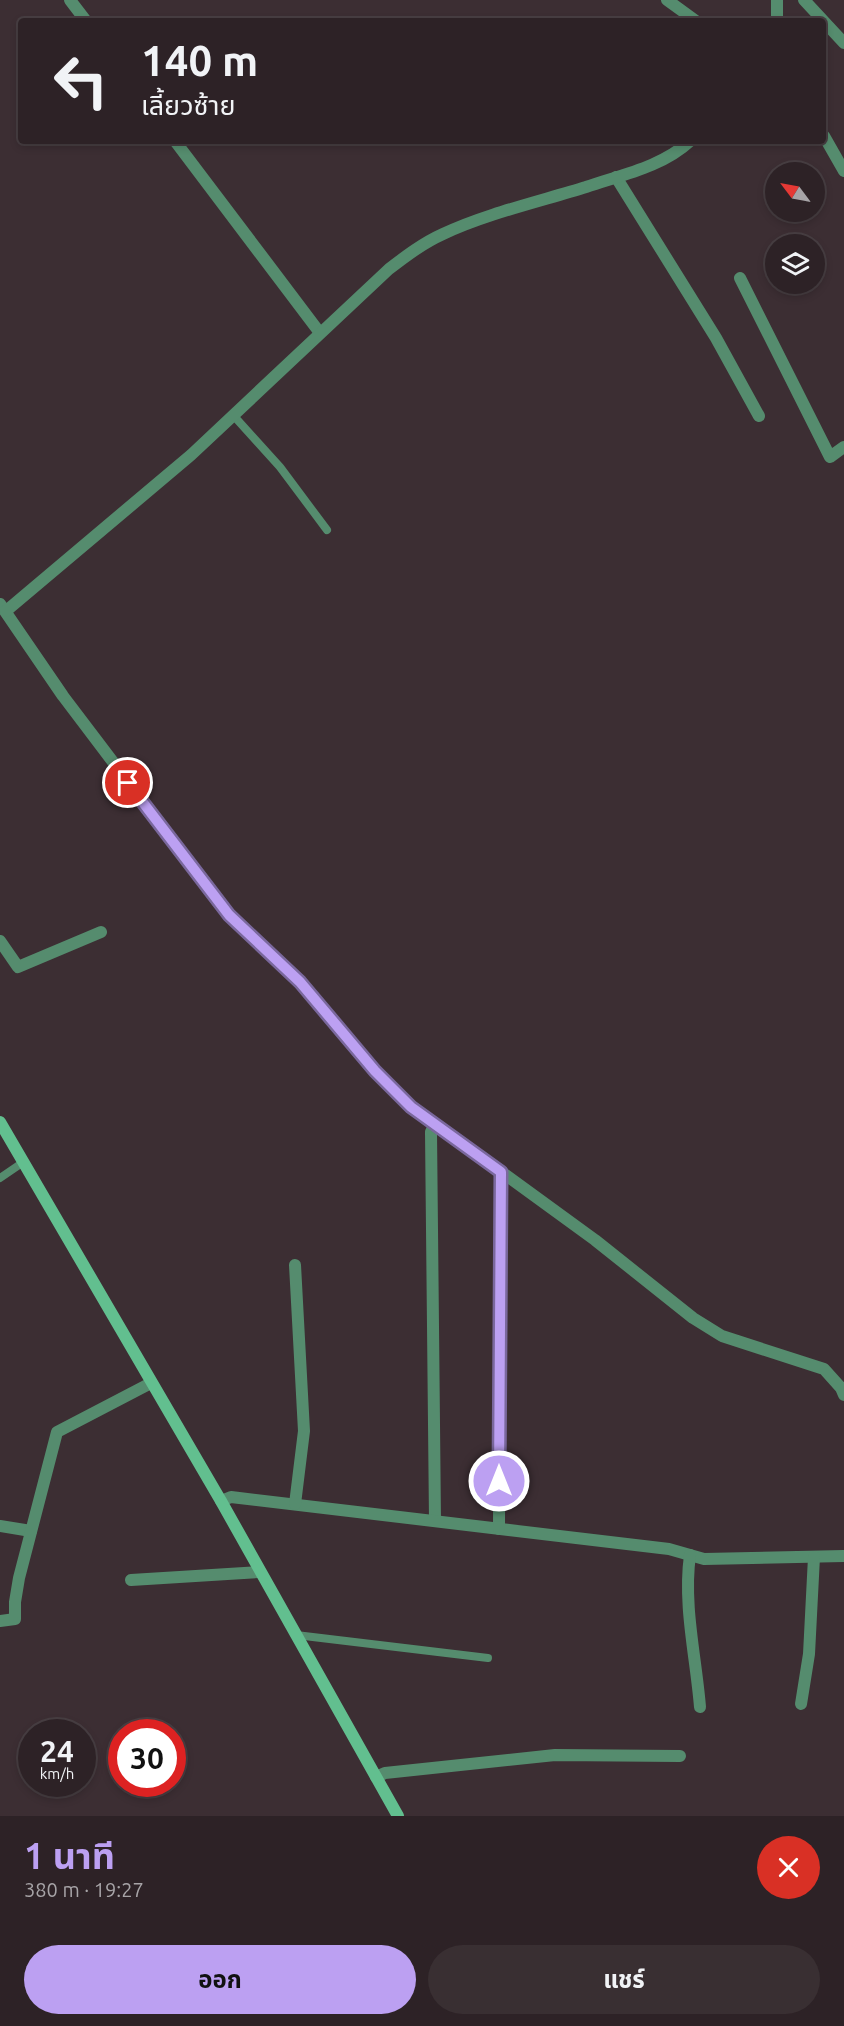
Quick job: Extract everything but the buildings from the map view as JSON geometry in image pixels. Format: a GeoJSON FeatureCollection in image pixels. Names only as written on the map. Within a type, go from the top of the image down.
{"type":"FeatureCollection","features":[{"type":"Feature","properties":{"kind":"street"},"geometry":{"type":"LineString","coordinates":[[70,0],[84,18]]}},
{"type":"Feature","properties":{"kind":"street"},"geometry":{"type":"LineString","coordinates":[[667,0],[692,18]]}},
{"type":"Feature","properties":{"kind":"street"},"geometry":{"type":"LineString","coordinates":[[777,0],[777,18]]}},
{"type":"Feature","properties":{"kind":"street"},"geometry":{"type":"LineString","coordinates":[[804,0],[821,18]]}},
{"type":"Feature","properties":{"kind":"street"},"geometry":{"type":"LineString","coordinates":[[826,24],[844,43]]}},
{"type":"Feature","properties":{"kind":"street"},"geometry":{"type":"LineString","coordinates":[[826,140],[844,171]]}},
{"type":"Feature","properties":{"kind":"street"},"geometry":{"type":"LineString","coordinates":[[177,144],[320,333]]}},
{"type":"Feature","properties":{"kind":"street"},"geometry":{"type":"LineString","coordinates":[[686,144],[641,170],[444,233],[423,244],[389,269],[191,455],[3,607],[63,696],[229,915],[300,982],[375,1071],[411,1107],[595,1240],[693,1318],[722,1336],[824,1369],[841,1388],[844,1395]]}},
{"type":"Feature","properties":{"kind":"street"},"geometry":{"type":"LineString","coordinates":[[616,177],[716,338],[759,416]]}},
{"type":"Feature","properties":{"kind":"street"},"geometry":{"type":"LineString","coordinates":[[740,278],[830,457],[844,447]]}},
{"type":"Feature","properties":{"kind":"street"},"geometry":{"type":"LineString","coordinates":[[0,940],[18,967],[101,932]]}},
{"type":"Feature","properties":{"kind":"street"},"geometry":{"type":"LineString","coordinates":[[0,1122],[221,1502],[398,1816]]}},
{"type":"Feature","properties":{"kind":"street"},"geometry":{"type":"LineString","coordinates":[[435,1124],[431,1132],[435,1521]]}},
{"type":"Feature","properties":{"kind":"street"},"geometry":{"type":"LineString","coordinates":[[499,1529],[501,1172]]}},
{"type":"Feature","properties":{"kind":"street"},"geometry":{"type":"LineString","coordinates":[[295,1265],[304,1431],[295,1504]]}},
{"type":"Feature","properties":{"kind":"street"},"geometry":{"type":"LineString","coordinates":[[0,1621],[15,1619],[19,1578],[57,1432],[151,1383]]}},
{"type":"Feature","properties":{"kind":"street"},"geometry":{"type":"LineString","coordinates":[[221,1502],[231,1497],[295,1504],[669,1549],[704,1559],[844,1556]]}},
{"type":"Feature","properties":{"kind":"street"},"geometry":{"type":"LineString","coordinates":[[0,1526],[31,1531]]}},
{"type":"Feature","properties":{"kind":"street"},"geometry":{"type":"LineString","coordinates":[[690,1555],[690,1610],[700,1707]]}},
{"type":"Feature","properties":{"kind":"street"},"geometry":{"type":"LineString","coordinates":[[801,1704],[809,1654],[814,1557]]}},
{"type":"Feature","properties":{"kind":"street"},"geometry":{"type":"LineString","coordinates":[[131,1580],[259,1572]]}},
{"type":"Feature","properties":{"kind":"street"},"geometry":{"type":"LineString","coordinates":[[375,1777],[385,1773],[555,1755],[680,1756]]}},
{"type":"Feature","properties":{"kind":"lane"},"geometry":{"type":"LineString","coordinates":[[233,415],[280,467],[327,530]]}},
{"type":"Feature","properties":{"kind":"lane"},"geometry":{"type":"LineString","coordinates":[[0,1178],[22,1163]]}},
{"type":"Feature","properties":{"kind":"lane"},"geometry":{"type":"LineString","coordinates":[[295,1634],[488,1658]]}},
{"type":"Feature","properties":{"kind":"route"},"geometry":{"type":"LineString","coordinates":[[128,783],[229,915],[300,982],[375,1071],[411,1107],[501,1172],[499,1481]]}}]}
